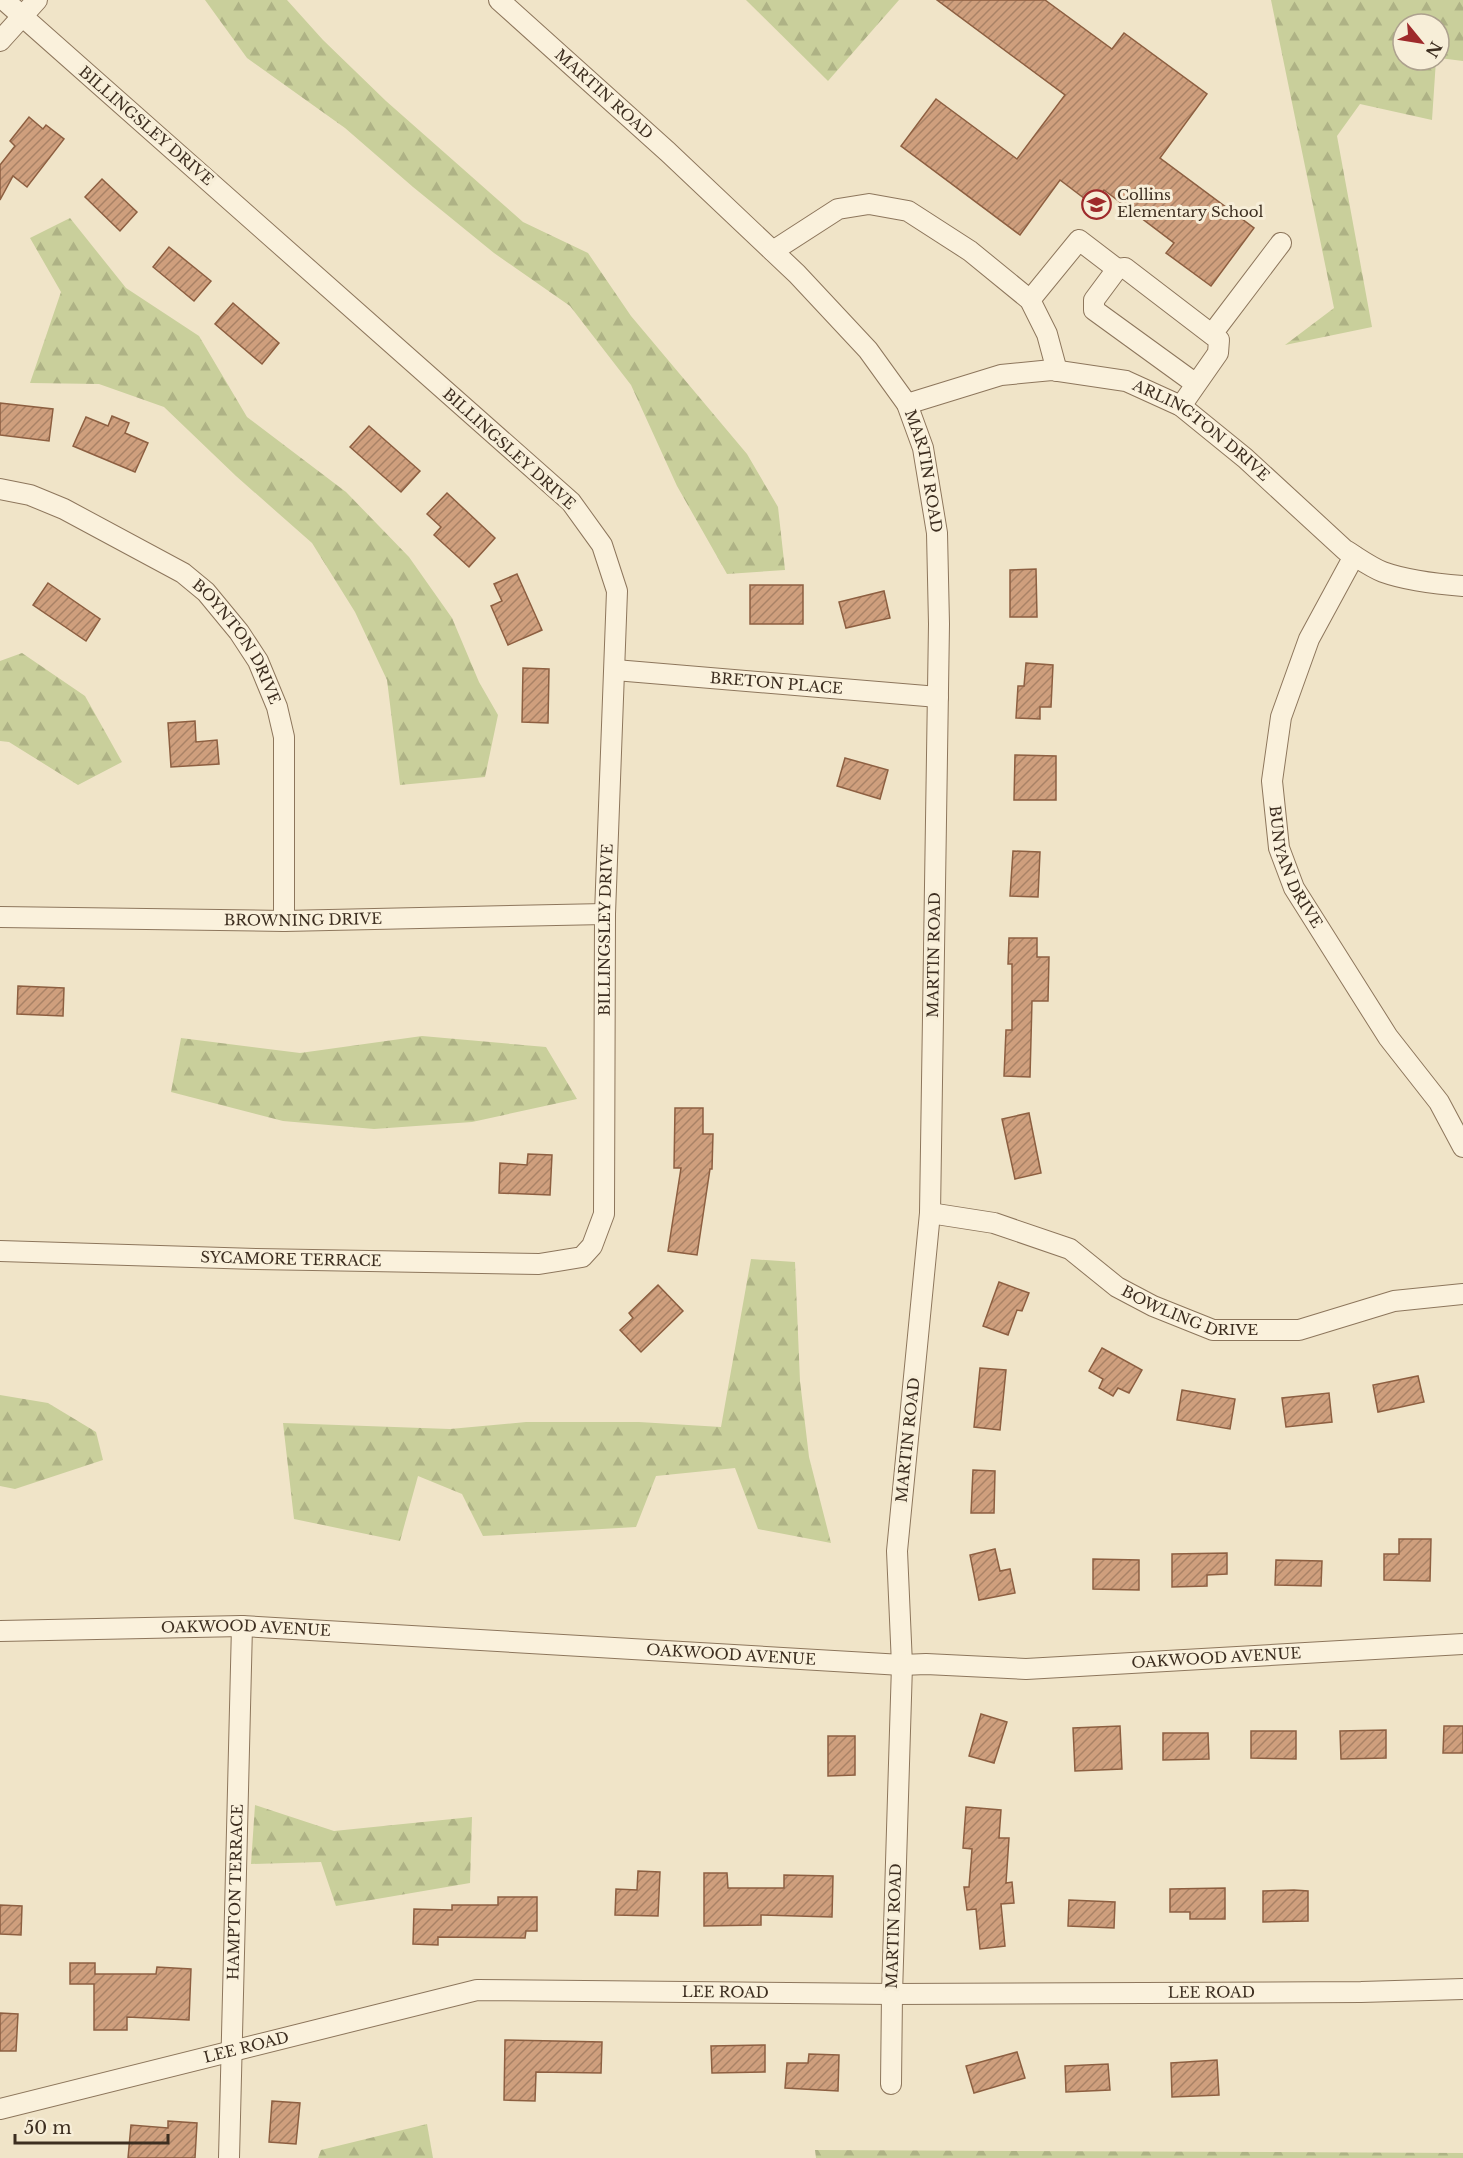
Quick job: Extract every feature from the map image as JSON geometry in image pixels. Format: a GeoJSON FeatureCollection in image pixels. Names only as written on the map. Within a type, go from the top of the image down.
{"type":"FeatureCollection","features":[{"type":"Feature","properties":{"kind":"street","name":"BILLINGSLEY DRIVE"},"geometry":{"type":"LineString","coordinates":[[4,0],[571,502],[602,544],[617,591],[605,914],[604,1214],[592,1246],[582,1257]]}},
{"type":"Feature","properties":{"kind":"street"},"geometry":{"type":"LineString","coordinates":[[0,41],[37,0]]}},
{"type":"Feature","properties":{"kind":"street","name":"MARTIN ROAD"},"geometry":{"type":"LineString","coordinates":[[499,0],[668,152],[797,274],[868,351],[907,404],[923,448],[937,533],[939,624],[930,1213],[897,1551],[902,1665],[891,2084]]}},
{"type":"Feature","properties":{"kind":"street"},"geometry":{"type":"LineString","coordinates":[[773,251],[838,209],[869,204],[908,211],[970,251],[1030,300],[1047,334],[1057,371]]}},
{"type":"Feature","properties":{"kind":"street"},"geometry":{"type":"LineString","coordinates":[[1030,300],[1079,240],[1117,269],[1125,268],[1219,340],[1218,352],[1181,406]]}},
{"type":"Feature","properties":{"kind":"street"},"geometry":{"type":"LineString","coordinates":[[1212,334],[1281,243]]}},
{"type":"Feature","properties":{"kind":"street"},"geometry":{"type":"LineString","coordinates":[[1117,269],[1094,300],[1094,310],[1196,384]]}},
{"type":"Feature","properties":{"kind":"street","name":"ARLINGTON DRIVE"},"geometry":{"type":"LineString","coordinates":[[907,404],[1001,375],[1057,371],[1126,381],[1181,406],[1245,458],[1354,556],[1381,572],[1433,584],[1463,586]]}},
{"type":"Feature","properties":{"kind":"street","name":"BOYNTON DRIVE"},"geometry":{"type":"LineString","coordinates":[[0,489],[30,495],[64,509],[183,573],[206,592],[239,632],[258,661],[277,707],[284,737],[284,921]]}},
{"type":"Feature","properties":{"kind":"street","name":"BUNYAN DRIVE"},"geometry":{"type":"LineString","coordinates":[[1354,556],[1309,639],[1281,717],[1272,781],[1279,848],[1294,888],[1388,1037],[1438,1102],[1463,1148]]}},
{"type":"Feature","properties":{"kind":"street","name":"BRETON PLACE"},"geometry":{"type":"LineString","coordinates":[[615,670],[938,697]]}},
{"type":"Feature","properties":{"kind":"street","name":"BROWNING DRIVE"},"geometry":{"type":"LineString","coordinates":[[0,917],[284,921],[605,914]]}},
{"type":"Feature","properties":{"kind":"street","name":"BOWLING DRIVE"},"geometry":{"type":"LineString","coordinates":[[930,1213],[994,1223],[1070,1249],[1126,1292],[1153,1306],[1213,1330],[1299,1330],[1394,1301],[1463,1294]]}},
{"type":"Feature","properties":{"kind":"street","name":"SYCAMORE TERRACE"},"geometry":{"type":"LineString","coordinates":[[0,1251],[539,1264],[582,1257]]}},
{"type":"Feature","properties":{"kind":"street","name":"OAKWOOD AVENUE"},"geometry":{"type":"LineString","coordinates":[[0,1631],[242,1626],[902,1665],[1026,1669],[1463,1644]]}},
{"type":"Feature","properties":{"kind":"street","name":"HAMPTON TERRACE"},"geometry":{"type":"LineString","coordinates":[[229,2158],[242,1626]]}},
{"type":"Feature","properties":{"kind":"street","name":"LEE ROAD"},"geometry":{"type":"LineString","coordinates":[[0,2109],[477,1990],[892,1994],[1361,1992],[1463,1989]]}},
{"type":"Feature","properties":{"kind":"green space"},"geometry":{"type":"Polygon","coordinates":[[[205,0],[287,0],[323,40],[386,101],[523,222],[588,253],[631,316],[747,454],[778,507],[785,570],[727,574],[677,486],[631,385],[570,306],[494,253],[345,128],[247,58],[205,0]]]}},
{"type":"Feature","properties":{"kind":"green space"},"geometry":{"type":"Polygon","coordinates":[[[746,0],[899,0],[828,81],[746,0]]]}},
{"type":"Feature","properties":{"kind":"green space"},"geometry":{"type":"Polygon","coordinates":[[[1271,0],[1463,0],[1463,61],[1451,60],[1451,12],[1391,12],[1391,72],[1435,72],[1432,120],[1360,104],[1337,136],[1372,327],[1285,345],[1334,308],[1271,0]]]}},
{"type":"Feature","properties":{"kind":"green space"},"geometry":{"type":"Polygon","coordinates":[[[70,218],[126,288],[199,336],[247,417],[346,492],[409,557],[452,618],[479,682],[498,715],[485,777],[400,785],[387,680],[355,612],[312,543],[236,476],[164,407],[99,384],[30,383],[61,292],[30,238],[70,218]]]}},
{"type":"Feature","properties":{"kind":"green space"},"geometry":{"type":"Polygon","coordinates":[[[22,653],[85,696],[122,762],[78,785],[9,742],[0,741],[0,661],[22,653]]]}},
{"type":"Feature","properties":{"kind":"green space"},"geometry":{"type":"Polygon","coordinates":[[[422,1036],[546,1047],[577,1099],[472,1122],[374,1129],[283,1121],[171,1092],[181,1038],[300,1053],[422,1036]]]}},
{"type":"Feature","properties":{"kind":"green space"},"geometry":{"type":"Polygon","coordinates":[[[751,1259],[795,1262],[800,1381],[809,1457],[831,1543],[758,1529],[735,1468],[656,1476],[636,1527],[483,1536],[462,1494],[418,1476],[400,1541],[294,1519],[283,1423],[450,1429],[526,1422],[639,1422],[721,1427],[751,1259]]]}},
{"type":"Feature","properties":{"kind":"green space"},"geometry":{"type":"Polygon","coordinates":[[[0,1395],[48,1403],[96,1432],[103,1460],[15,1489],[0,1486],[0,1395]]]}},
{"type":"Feature","properties":{"kind":"green space"},"geometry":{"type":"Polygon","coordinates":[[[255,1805],[334,1831],[472,1817],[470,1883],[336,1906],[321,1862],[251,1864],[255,1805]]]}},
{"type":"Feature","properties":{"kind":"green space"},"geometry":{"type":"Polygon","coordinates":[[[427,2124],[433,2158],[318,2158],[321,2150],[427,2124]]]}},
{"type":"Feature","properties":{"kind":"green space"},"geometry":{"type":"Polygon","coordinates":[[[815,2150],[1463,2153],[1463,2158],[816,2158],[815,2150]]]}},
{"type":"Feature","properties":{"kind":"building"},"geometry":{"type":"Polygon","coordinates":[[[937,0],[1045,0],[1112,49],[1124,33],[1207,94],[1160,158],[1254,228],[1211,286],[1166,253],[1174,243],[1104,190],[1093,205],[1060,180],[1020,235],[901,146],[936,99],[1017,159],[1065,95],[937,0]]]}},
{"type":"Feature","properties":{"kind":"building"},"geometry":{"type":"Polygon","coordinates":[[[29,117],[43,129],[46,125],[64,139],[27,187],[13,176],[0,200],[0,165],[15,146],[10,141],[29,117]]]}},
{"type":"Feature","properties":{"kind":"building"},"geometry":{"type":"Polygon","coordinates":[[[102,179],[137,212],[120,231],[85,197],[102,179]]]}},
{"type":"Feature","properties":{"kind":"building"},"geometry":{"type":"Polygon","coordinates":[[[169,247],[211,281],[194,301],[153,267],[169,247]]]}},
{"type":"Feature","properties":{"kind":"building"},"geometry":{"type":"Polygon","coordinates":[[[233,303],[279,343],[262,364],[215,324],[233,303]]]}},
{"type":"Feature","properties":{"kind":"building"},"geometry":{"type":"Polygon","coordinates":[[[0,403],[53,409],[49,441],[0,435],[0,403]]]}},
{"type":"Feature","properties":{"kind":"building"},"geometry":{"type":"Polygon","coordinates":[[[112,416],[129,423],[125,433],[148,443],[135,472],[73,446],[86,417],[108,426],[112,416]]]}},
{"type":"Feature","properties":{"kind":"building"},"geometry":{"type":"Polygon","coordinates":[[[369,426],[420,471],[401,492],[350,447],[369,426]]]}},
{"type":"Feature","properties":{"kind":"building"},"geometry":{"type":"Polygon","coordinates":[[[447,493],[495,538],[469,567],[434,535],[441,527],[427,514],[447,493]]]}},
{"type":"Feature","properties":{"kind":"building"},"geometry":{"type":"Polygon","coordinates":[[[1036,569],[1037,617],[1010,617],[1010,570],[1036,569]]]}},
{"type":"Feature","properties":{"kind":"building"},"geometry":{"type":"Polygon","coordinates":[[[517,574],[542,630],[508,645],[491,606],[502,601],[494,584],[517,574]]]}},
{"type":"Feature","properties":{"kind":"building"},"geometry":{"type":"Polygon","coordinates":[[[48,583],[100,619],[86,641],[33,605],[48,583]]]}},
{"type":"Feature","properties":{"kind":"building"},"geometry":{"type":"Polygon","coordinates":[[[750,585],[803,585],[803,624],[750,624],[750,585]]]}},
{"type":"Feature","properties":{"kind":"building"},"geometry":{"type":"Polygon","coordinates":[[[884,591],[890,618],[846,628],[839,602],[884,591]]]}},
{"type":"Feature","properties":{"kind":"building"},"geometry":{"type":"Polygon","coordinates":[[[1026,663],[1053,665],[1051,707],[1040,707],[1040,719],[1016,718],[1018,686],[1024,686],[1026,663]]]}},
{"type":"Feature","properties":{"kind":"building"},"geometry":{"type":"Polygon","coordinates":[[[523,668],[549,669],[548,723],[522,722],[523,668]]]}},
{"type":"Feature","properties":{"kind":"building"},"geometry":{"type":"Polygon","coordinates":[[[195,721],[196,742],[217,740],[219,764],[171,767],[168,723],[195,721]]]}},
{"type":"Feature","properties":{"kind":"building"},"geometry":{"type":"Polygon","coordinates":[[[1015,755],[1056,756],[1056,800],[1014,800],[1015,755]]]}},
{"type":"Feature","properties":{"kind":"building"},"geometry":{"type":"Polygon","coordinates":[[[845,758],[888,770],[880,799],[837,786],[845,758]]]}},
{"type":"Feature","properties":{"kind":"building"},"geometry":{"type":"Polygon","coordinates":[[[1013,851],[1040,852],[1038,897],[1010,896],[1013,851]]]}},
{"type":"Feature","properties":{"kind":"building"},"geometry":{"type":"Polygon","coordinates":[[[1009,938],[1037,938],[1037,957],[1049,957],[1048,1001],[1032,1001],[1030,1077],[1004,1076],[1006,1030],[1012,1030],[1012,964],[1008,964],[1009,938]]]}},
{"type":"Feature","properties":{"kind":"building"},"geometry":{"type":"Polygon","coordinates":[[[18,986],[64,988],[63,1016],[17,1014],[18,986]]]}},
{"type":"Feature","properties":{"kind":"building"},"geometry":{"type":"Polygon","coordinates":[[[675,1108],[703,1108],[703,1134],[713,1134],[712,1169],[710,1169],[697,1255],[668,1251],[681,1168],[674,1168],[675,1108]]]}},
{"type":"Feature","properties":{"kind":"building"},"geometry":{"type":"Polygon","coordinates":[[[1029,1113],[1041,1173],[1015,1179],[1002,1119],[1029,1113]]]}},
{"type":"Feature","properties":{"kind":"building"},"geometry":{"type":"Polygon","coordinates":[[[528,1154],[552,1155],[550,1195],[499,1193],[500,1163],[527,1165],[528,1154]]]}},
{"type":"Feature","properties":{"kind":"building"},"geometry":{"type":"Polygon","coordinates":[[[999,1282],[1029,1293],[1022,1311],[1017,1310],[1008,1335],[983,1326],[999,1282]]]}},
{"type":"Feature","properties":{"kind":"building"},"geometry":{"type":"Polygon","coordinates":[[[658,1285],[683,1311],[641,1352],[620,1330],[633,1318],[629,1313],[658,1285]]]}},
{"type":"Feature","properties":{"kind":"building"},"geometry":{"type":"Polygon","coordinates":[[[1102,1348],[1142,1370],[1129,1393],[1118,1388],[1113,1396],[1099,1388],[1103,1379],[1089,1371],[1102,1348]]]}},
{"type":"Feature","properties":{"kind":"building"},"geometry":{"type":"Polygon","coordinates":[[[980,1368],[1006,1370],[1000,1430],[974,1427],[980,1368]]]}},
{"type":"Feature","properties":{"kind":"building"},"geometry":{"type":"Polygon","coordinates":[[[1418,1376],[1424,1402],[1378,1412],[1373,1385],[1418,1376]]]}},
{"type":"Feature","properties":{"kind":"building"},"geometry":{"type":"Polygon","coordinates":[[[1182,1390],[1235,1399],[1230,1429],[1177,1420],[1182,1390]]]}},
{"type":"Feature","properties":{"kind":"building"},"geometry":{"type":"Polygon","coordinates":[[[1329,1393],[1332,1422],[1286,1427],[1282,1398],[1329,1393]]]}},
{"type":"Feature","properties":{"kind":"building"},"geometry":{"type":"Polygon","coordinates":[[[973,1470],[995,1471],[994,1513],[971,1513],[973,1470]]]}},
{"type":"Feature","properties":{"kind":"building"},"geometry":{"type":"Polygon","coordinates":[[[1399,1539],[1431,1539],[1430,1581],[1384,1580],[1384,1554],[1399,1554],[1399,1539]]]}},
{"type":"Feature","properties":{"kind":"building"},"geometry":{"type":"Polygon","coordinates":[[[995,1549],[1000,1571],[1010,1569],[1015,1593],[979,1600],[970,1555],[995,1549]]]}},
{"type":"Feature","properties":{"kind":"building"},"geometry":{"type":"Polygon","coordinates":[[[1227,1553],[1227,1574],[1207,1575],[1207,1586],[1172,1587],[1172,1554],[1227,1553]]]}},
{"type":"Feature","properties":{"kind":"building"},"geometry":{"type":"Polygon","coordinates":[[[1093,1559],[1139,1560],[1139,1590],[1093,1589],[1093,1559]]]}},
{"type":"Feature","properties":{"kind":"building"},"geometry":{"type":"Polygon","coordinates":[[[1276,1560],[1322,1561],[1321,1586],[1275,1585],[1276,1560]]]}},
{"type":"Feature","properties":{"kind":"building"},"geometry":{"type":"Polygon","coordinates":[[[981,1714],[1007,1722],[994,1763],[969,1756],[981,1714]]]}},
{"type":"Feature","properties":{"kind":"building"},"geometry":{"type":"Polygon","coordinates":[[[1120,1726],[1122,1769],[1075,1771],[1073,1728],[1120,1726]]]}},
{"type":"Feature","properties":{"kind":"building"},"geometry":{"type":"Polygon","coordinates":[[[1444,1726],[1463,1726],[1463,1753],[1443,1753],[1444,1726]]]}},
{"type":"Feature","properties":{"kind":"building"},"geometry":{"type":"Polygon","coordinates":[[[1386,1730],[1386,1758],[1341,1759],[1340,1731],[1386,1730]]]}},
{"type":"Feature","properties":{"kind":"building"},"geometry":{"type":"Polygon","coordinates":[[[1251,1731],[1296,1731],[1296,1759],[1251,1758],[1251,1731]]]}},
{"type":"Feature","properties":{"kind":"building"},"geometry":{"type":"Polygon","coordinates":[[[1163,1733],[1208,1733],[1209,1759],[1163,1760],[1163,1733]]]}},
{"type":"Feature","properties":{"kind":"building"},"geometry":{"type":"Polygon","coordinates":[[[828,1736],[855,1736],[855,1775],[828,1776],[828,1736]]]}},
{"type":"Feature","properties":{"kind":"building"},"geometry":{"type":"Polygon","coordinates":[[[966,1807],[1001,1810],[999,1838],[1009,1838],[1006,1883],[1012,1882],[1014,1903],[1001,1904],[1005,1946],[980,1949],[976,1909],[967,1910],[964,1887],[969,1887],[972,1849],[963,1848],[966,1807]]]}},
{"type":"Feature","properties":{"kind":"building"},"geometry":{"type":"Polygon","coordinates":[[[638,1871],[660,1872],[658,1916],[615,1915],[616,1889],[637,1890],[638,1871]]]}},
{"type":"Feature","properties":{"kind":"building"},"geometry":{"type":"Polygon","coordinates":[[[704,1873],[727,1873],[728,1888],[784,1888],[784,1875],[833,1876],[832,1917],[761,1915],[761,1925],[704,1926],[704,1873]]]}},
{"type":"Feature","properties":{"kind":"building"},"geometry":{"type":"Polygon","coordinates":[[[1225,1888],[1225,1919],[1190,1919],[1190,1912],[1170,1912],[1170,1889],[1225,1888]]]}},
{"type":"Feature","properties":{"kind":"building"},"geometry":{"type":"Polygon","coordinates":[[[1263,1891],[1308,1891],[1308,1921],[1263,1922],[1263,1891]]]}},
{"type":"Feature","properties":{"kind":"building"},"geometry":{"type":"Polygon","coordinates":[[[498,1897],[537,1897],[537,1931],[526,1931],[525,1938],[438,1937],[438,1945],[413,1944],[414,1909],[452,1910],[452,1905],[498,1905],[498,1897]]]}},
{"type":"Feature","properties":{"kind":"building"},"geometry":{"type":"Polygon","coordinates":[[[1069,1900],[1115,1902],[1114,1928],[1068,1926],[1069,1900]]]}},
{"type":"Feature","properties":{"kind":"building"},"geometry":{"type":"Polygon","coordinates":[[[0,1905],[22,1906],[21,1935],[0,1934],[0,1905]]]}},
{"type":"Feature","properties":{"kind":"building"},"geometry":{"type":"Polygon","coordinates":[[[70,1963],[95,1963],[95,1974],[156,1974],[157,1967],[191,1969],[189,2020],[127,2017],[127,2030],[94,2030],[94,1984],[70,1984],[70,1963]]]}},
{"type":"Feature","properties":{"kind":"building"},"geometry":{"type":"Polygon","coordinates":[[[0,2013],[18,2014],[16,2051],[0,2051],[0,2013]]]}},
{"type":"Feature","properties":{"kind":"building"},"geometry":{"type":"Polygon","coordinates":[[[505,2040],[602,2042],[601,2073],[536,2072],[535,2101],[504,2100],[505,2040]]]}},
{"type":"Feature","properties":{"kind":"building"},"geometry":{"type":"Polygon","coordinates":[[[765,2045],[765,2072],[712,2073],[711,2046],[765,2045]]]}},
{"type":"Feature","properties":{"kind":"building"},"geometry":{"type":"Polygon","coordinates":[[[1017,2052],[1025,2078],[974,2093],[966,2066],[1017,2052]]]}},
{"type":"Feature","properties":{"kind":"building"},"geometry":{"type":"Polygon","coordinates":[[[809,2054],[839,2055],[838,2091],[785,2088],[787,2063],[808,2063],[809,2054]]]}},
{"type":"Feature","properties":{"kind":"building"},"geometry":{"type":"Polygon","coordinates":[[[1217,2060],[1219,2095],[1172,2097],[1171,2063],[1217,2060]]]}},
{"type":"Feature","properties":{"kind":"building"},"geometry":{"type":"Polygon","coordinates":[[[1108,2064],[1110,2090],[1066,2092],[1065,2066],[1108,2064]]]}},
{"type":"Feature","properties":{"kind":"building"},"geometry":{"type":"Polygon","coordinates":[[[272,2101],[300,2103],[296,2144],[269,2142],[272,2101]]]}},
{"type":"Feature","properties":{"kind":"building"},"geometry":{"type":"Polygon","coordinates":[[[168,2121],[197,2123],[195,2158],[128,2158],[131,2125],[168,2128],[168,2121]]]}},
{"type":"Feature","properties":{"kind":"place","name":"Collins Elementary School"},"geometry":{"type":"Point","coordinates":[1096,204]}}]}
